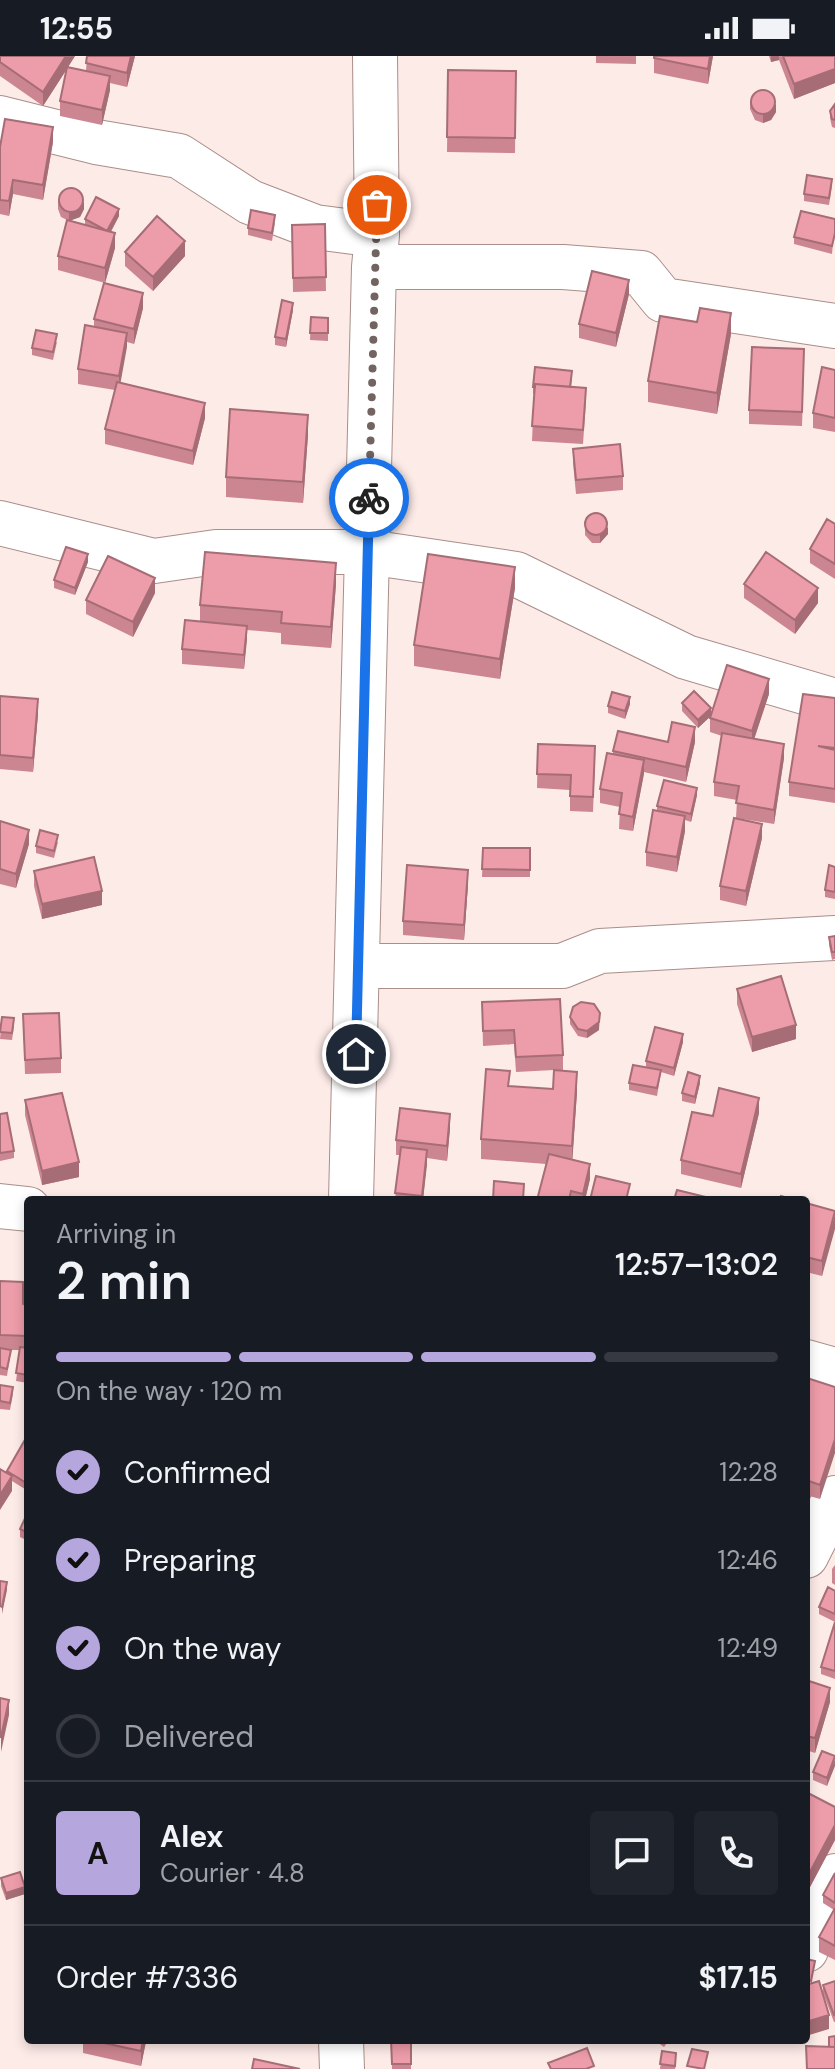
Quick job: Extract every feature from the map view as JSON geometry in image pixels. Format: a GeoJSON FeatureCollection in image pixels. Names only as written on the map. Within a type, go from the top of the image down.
{"type":"FeatureCollection","features":[{"type":"Feature","properties":{"kind":"street"},"geometry":{"type":"LineString","coordinates":[[351,1196],[376,251],[375,56]]}},
{"type":"Feature","properties":{"kind":"street"},"geometry":{"type":"LineString","coordinates":[[0,118],[96,142],[179,156],[250,202],[376,251],[641,273],[663,300],[835,326]]}},
{"type":"Feature","properties":{"kind":"street"},"geometry":{"type":"LineString","coordinates":[[0,523],[154,561],[216,552],[368,552],[516,574],[686,657],[835,701]]}},
{"type":"Feature","properties":{"kind":"street"},"geometry":{"type":"LineString","coordinates":[[359,966],[562,966],[600,951],[835,938]]}},
{"type":"Feature","properties":{"kind":"street"},"geometry":{"type":"LineString","coordinates":[[0,1206],[24,1209]]}},
{"type":"Feature","properties":{"kind":"street"},"geometry":{"type":"LineString","coordinates":[[810,1363],[835,1370]]}},
{"type":"Feature","properties":{"kind":"street"},"geometry":{"type":"LineString","coordinates":[[810,1548],[835,1498]]}},
{"type":"Feature","properties":{"kind":"street"},"geometry":{"type":"LineString","coordinates":[[810,1932],[815,1909],[835,1876]]}},
{"type":"Feature","properties":{"kind":"street"},"geometry":{"type":"LineString","coordinates":[[341,2044],[342,2069]]}},
{"type":"Feature","properties":{"kind":"building"},"geometry":{"type":"Polygon","coordinates":[[[0,56],[66,56],[43,92],[0,62],[0,56]]]}},
{"type":"Feature","properties":{"kind":"building"},"geometry":{"type":"Polygon","coordinates":[[[87,56],[131,56],[127,73],[86,63],[87,56]]]}},
{"type":"Feature","properties":{"kind":"building"},"geometry":{"type":"Polygon","coordinates":[[[654,56],[710,56],[708,69],[654,56]]]}},
{"type":"Feature","properties":{"kind":"building"},"geometry":{"type":"Polygon","coordinates":[[[783,56],[835,56],[835,69],[794,84],[783,56]]]}},
{"type":"Feature","properties":{"kind":"building"},"geometry":{"type":"Polygon","coordinates":[[[67,67],[110,76],[102,110],[60,101],[67,67]]]}},
{"type":"Feature","properties":{"kind":"building"},"geometry":{"type":"Polygon","coordinates":[[[448,70],[516,71],[515,138],[447,137],[448,70]]]}},
{"type":"Feature","properties":{"kind":"building"},"geometry":{"type":"Polygon","coordinates":[[[763,90],[772,93],[775,102],[772,111],[763,114],[754,111],[751,102],[754,93],[763,90]]]}},
{"type":"Feature","properties":{"kind":"building"},"geometry":{"type":"Polygon","coordinates":[[[835,104],[835,120],[830,111],[835,104]]]}},
{"type":"Feature","properties":{"kind":"building"},"geometry":{"type":"Polygon","coordinates":[[[5,119],[53,127],[43,185],[13,180],[9,201],[0,200],[0,147],[5,119]]]}},
{"type":"Feature","properties":{"kind":"building"},"geometry":{"type":"Polygon","coordinates":[[[807,175],[832,179],[829,198],[804,194],[807,175]]]}},
{"type":"Feature","properties":{"kind":"building"},"geometry":{"type":"Polygon","coordinates":[[[71,188],[80,191],[83,200],[80,209],[71,212],[62,209],[59,200],[62,191],[71,188]]]}},
{"type":"Feature","properties":{"kind":"building"},"geometry":{"type":"Polygon","coordinates":[[[96,197],[119,209],[107,231],[85,219],[96,197]]]}},
{"type":"Feature","properties":{"kind":"building"},"geometry":{"type":"Polygon","coordinates":[[[251,210],[275,215],[272,233],[248,228],[251,210]]]}},
{"type":"Feature","properties":{"kind":"building"},"geometry":{"type":"Polygon","coordinates":[[[801,211],[835,219],[832,246],[794,237],[801,211]]]}},
{"type":"Feature","properties":{"kind":"building"},"geometry":{"type":"Polygon","coordinates":[[[157,216],[185,241],[153,277],[125,252],[157,216]]]}},
{"type":"Feature","properties":{"kind":"building"},"geometry":{"type":"Polygon","coordinates":[[[67,220],[115,233],[105,268],[58,256],[67,220]]]}},
{"type":"Feature","properties":{"kind":"building"},"geometry":{"type":"Polygon","coordinates":[[[325,224],[326,277],[293,278],[292,225],[325,224]]]}},
{"type":"Feature","properties":{"kind":"building"},"geometry":{"type":"Polygon","coordinates":[[[592,271],[629,280],[616,333],[579,324],[592,271]]]}},
{"type":"Feature","properties":{"kind":"building"},"geometry":{"type":"Polygon","coordinates":[[[104,283],[143,293],[134,329],[94,319],[104,283]]]}},
{"type":"Feature","properties":{"kind":"building"},"geometry":{"type":"Polygon","coordinates":[[[282,300],[293,303],[286,339],[275,337],[282,300]]]}},
{"type":"Feature","properties":{"kind":"building"},"geometry":{"type":"Polygon","coordinates":[[[700,308],[731,313],[717,393],[648,381],[660,316],[697,322],[700,308]]]}},
{"type":"Feature","properties":{"kind":"building"},"geometry":{"type":"Polygon","coordinates":[[[311,317],[328,318],[328,333],[310,333],[311,317]]]}},
{"type":"Feature","properties":{"kind":"building"},"geometry":{"type":"Polygon","coordinates":[[[85,325],[127,333],[119,376],[78,369],[85,325]]]}},
{"type":"Feature","properties":{"kind":"building"},"geometry":{"type":"Polygon","coordinates":[[[36,330],[57,334],[53,352],[32,348],[36,330]]]}},
{"type":"Feature","properties":{"kind":"building"},"geometry":{"type":"Polygon","coordinates":[[[752,347],[804,349],[802,412],[749,410],[752,347]]]}},
{"type":"Feature","properties":{"kind":"building"},"geometry":{"type":"Polygon","coordinates":[[[535,367],[572,371],[570,387],[535,384],[533,387],[535,367]]]}},
{"type":"Feature","properties":{"kind":"building"},"geometry":{"type":"Polygon","coordinates":[[[822,367],[835,370],[835,418],[813,413],[822,367]]]}},
{"type":"Feature","properties":{"kind":"building"},"geometry":{"type":"Polygon","coordinates":[[[117,382],[205,403],[193,451],[105,429],[117,382]]]}},
{"type":"Feature","properties":{"kind":"building"},"geometry":{"type":"Polygon","coordinates":[[[535,384],[586,388],[583,430],[532,426],[535,384]]]}},
{"type":"Feature","properties":{"kind":"building"},"geometry":{"type":"Polygon","coordinates":[[[230,409],[308,415],[303,482],[226,477],[230,409]]]}},
{"type":"Feature","properties":{"kind":"building"},"geometry":{"type":"Polygon","coordinates":[[[620,444],[623,476],[576,480],[573,449],[620,444]]]}},
{"type":"Feature","properties":{"kind":"building"},"geometry":{"type":"Polygon","coordinates":[[[596,513],[604,516],[607,524],[604,532],[596,535],[588,532],[585,524],[588,516],[596,513]]]}},
{"type":"Feature","properties":{"kind":"building"},"geometry":{"type":"Polygon","coordinates":[[[827,519],[835,524],[835,564],[810,549],[827,519]]]}},
{"type":"Feature","properties":{"kind":"building"},"geometry":{"type":"Polygon","coordinates":[[[66,547],[88,554],[75,588],[54,580],[66,547]]]}},
{"type":"Feature","properties":{"kind":"building"},"geometry":{"type":"Polygon","coordinates":[[[205,552],[336,563],[331,627],[281,623],[282,612],[200,605],[205,552]]]}},
{"type":"Feature","properties":{"kind":"building"},"geometry":{"type":"Polygon","coordinates":[[[766,552],[818,588],[795,620],[744,584],[766,552]]]}},
{"type":"Feature","properties":{"kind":"building"},"geometry":{"type":"Polygon","coordinates":[[[428,554],[515,567],[500,659],[414,645],[428,554]]]}},
{"type":"Feature","properties":{"kind":"building"},"geometry":{"type":"Polygon","coordinates":[[[108,556],[155,578],[133,622],[86,600],[108,556]]]}},
{"type":"Feature","properties":{"kind":"building"},"geometry":{"type":"Polygon","coordinates":[[[185,620],[247,626],[244,655],[182,649],[185,620]]]}},
{"type":"Feature","properties":{"kind":"building"},"geometry":{"type":"Polygon","coordinates":[[[727,665],[769,679],[752,731],[710,718],[727,665]]]}},
{"type":"Feature","properties":{"kind":"building"},"geometry":{"type":"Polygon","coordinates":[[[694,691],[711,708],[698,720],[682,703],[694,691]]]}},
{"type":"Feature","properties":{"kind":"building"},"geometry":{"type":"Polygon","coordinates":[[[612,692],[630,697],[625,711],[608,706],[612,692]]]}},
{"type":"Feature","properties":{"kind":"building"},"geometry":{"type":"Polygon","coordinates":[[[803,694],[835,698],[835,748],[818,746],[835,750],[835,789],[789,782],[803,694]]]}},
{"type":"Feature","properties":{"kind":"building"},"geometry":{"type":"Polygon","coordinates":[[[0,696],[38,699],[33,758],[0,755],[0,696]]]}},
{"type":"Feature","properties":{"kind":"building"},"geometry":{"type":"Polygon","coordinates":[[[672,722],[695,727],[686,767],[613,751],[618,731],[668,742],[672,722]]]}},
{"type":"Feature","properties":{"kind":"building"},"geometry":{"type":"Polygon","coordinates":[[[722,733],[784,744],[774,810],[736,803],[739,786],[714,782],[722,733]]]}},
{"type":"Feature","properties":{"kind":"building"},"geometry":{"type":"Polygon","coordinates":[[[538,744],[595,746],[593,797],[570,796],[571,775],[537,774],[538,744]]]}},
{"type":"Feature","properties":{"kind":"building"},"geometry":{"type":"Polygon","coordinates":[[[607,753],[644,760],[633,817],[619,814],[622,793],[600,789],[607,753]]]}},
{"type":"Feature","properties":{"kind":"building"},"geometry":{"type":"Polygon","coordinates":[[[664,780],[697,788],[691,814],[657,806],[664,780]]]}},
{"type":"Feature","properties":{"kind":"building"},"geometry":{"type":"Polygon","coordinates":[[[653,810],[685,816],[677,857],[646,852],[653,810]]]}},
{"type":"Feature","properties":{"kind":"building"},"geometry":{"type":"Polygon","coordinates":[[[734,818],[762,824],[746,891],[720,886],[734,818]]]}},
{"type":"Feature","properties":{"kind":"building"},"geometry":{"type":"Polygon","coordinates":[[[0,821],[29,830],[16,874],[0,869],[0,821]]]}},
{"type":"Feature","properties":{"kind":"building"},"geometry":{"type":"Polygon","coordinates":[[[40,830],[58,835],[54,851],[36,846],[40,830]]]}},
{"type":"Feature","properties":{"kind":"building"},"geometry":{"type":"Polygon","coordinates":[[[483,848],[530,848],[530,870],[482,869],[483,848]]]}},
{"type":"Feature","properties":{"kind":"building"},"geometry":{"type":"Polygon","coordinates":[[[94,857],[102,891],[42,904],[34,871],[94,857]]]}},
{"type":"Feature","properties":{"kind":"building"},"geometry":{"type":"Polygon","coordinates":[[[407,865],[468,870],[464,925],[403,921],[407,865]]]}},
{"type":"Feature","properties":{"kind":"building"},"geometry":{"type":"Polygon","coordinates":[[[829,865],[835,867],[835,892],[825,890],[829,865]]]}},
{"type":"Feature","properties":{"kind":"building"},"geometry":{"type":"Polygon","coordinates":[[[835,936],[835,952],[832,952],[829,937],[835,936]]]}},
{"type":"Feature","properties":{"kind":"building"},"geometry":{"type":"Polygon","coordinates":[[[781,976],[796,1025],[752,1037],[737,989],[781,976]]]}},
{"type":"Feature","properties":{"kind":"building"},"geometry":{"type":"Polygon","coordinates":[[[560,999],[563,1055],[516,1057],[514,1030],[483,1031],[482,1002],[560,999]]]}},
{"type":"Feature","properties":{"kind":"building"},"geometry":{"type":"Polygon","coordinates":[[[581,1002],[594,1004],[600,1013],[599,1022],[587,1031],[578,1029],[570,1017],[573,1007],[581,1002]]]}},
{"type":"Feature","properties":{"kind":"building"},"geometry":{"type":"Polygon","coordinates":[[[59,1013],[61,1058],[25,1060],[23,1014],[59,1013]]]}},
{"type":"Feature","properties":{"kind":"building"},"geometry":{"type":"Polygon","coordinates":[[[2,1017],[14,1018],[12,1033],[0,1032],[2,1017]]]}},
{"type":"Feature","properties":{"kind":"building"},"geometry":{"type":"Polygon","coordinates":[[[655,1027],[683,1034],[674,1068],[646,1061],[655,1027]]]}},
{"type":"Feature","properties":{"kind":"building"},"geometry":{"type":"Polygon","coordinates":[[[633,1065],[661,1070],[657,1088],[629,1083],[633,1065]]]}},
{"type":"Feature","properties":{"kind":"building"},"geometry":{"type":"Polygon","coordinates":[[[486,1069],[510,1071],[508,1086],[553,1089],[554,1070],[577,1072],[572,1146],[481,1139],[486,1069]]]}},
{"type":"Feature","properties":{"kind":"building"},"geometry":{"type":"Polygon","coordinates":[[[688,1072],[700,1076],[695,1097],[682,1093],[688,1072]]]}},
{"type":"Feature","properties":{"kind":"building"},"geometry":{"type":"Polygon","coordinates":[[[719,1088],[759,1098],[741,1174],[681,1160],[692,1112],[713,1116],[719,1088]]]}},
{"type":"Feature","properties":{"kind":"building"},"geometry":{"type":"Polygon","coordinates":[[[62,1093],[79,1162],[42,1171],[25,1100],[62,1093]]]}},
{"type":"Feature","properties":{"kind":"building"},"geometry":{"type":"Polygon","coordinates":[[[400,1108],[450,1114],[447,1146],[396,1140],[400,1108]]]}},
{"type":"Feature","properties":{"kind":"building"},"geometry":{"type":"Polygon","coordinates":[[[7,1113],[14,1151],[0,1153],[0,1114],[7,1113]]]}},
{"type":"Feature","properties":{"kind":"building"},"geometry":{"type":"Polygon","coordinates":[[[401,1147],[427,1150],[422,1196],[395,1193],[401,1147]]]}},
{"type":"Feature","properties":{"kind":"building"},"geometry":{"type":"Polygon","coordinates":[[[549,1154],[590,1164],[583,1194],[571,1191],[570,1196],[538,1196],[549,1154]]]}},
{"type":"Feature","properties":{"kind":"building"},"geometry":{"type":"Polygon","coordinates":[[[596,1176],[630,1184],[627,1196],[591,1196],[596,1176]]]}},
{"type":"Feature","properties":{"kind":"building"},"geometry":{"type":"Polygon","coordinates":[[[494,1181],[524,1184],[523,1196],[493,1196],[494,1181]]]}},
{"type":"Feature","properties":{"kind":"building"},"geometry":{"type":"Polygon","coordinates":[[[677,1190],[702,1196],[675,1196],[677,1190]]]}},
{"type":"Feature","properties":{"kind":"building"},"geometry":{"type":"Polygon","coordinates":[[[810,1204],[835,1211],[822,1261],[810,1258],[810,1204]]]}},
{"type":"Feature","properties":{"kind":"building"},"geometry":{"type":"Polygon","coordinates":[[[0,1281],[23,1282],[24,1336],[0,1335],[0,1281]]]}},
{"type":"Feature","properties":{"kind":"building"},"geometry":{"type":"Polygon","coordinates":[[[20,1347],[24,1348],[24,1374],[16,1373],[20,1347]]]}},
{"type":"Feature","properties":{"kind":"building"},"geometry":{"type":"Polygon","coordinates":[[[0,1348],[11,1350],[7,1369],[0,1367],[0,1348]]]}},
{"type":"Feature","properties":{"kind":"building"},"geometry":{"type":"Polygon","coordinates":[[[810,1379],[835,1387],[835,1439],[820,1485],[810,1481],[810,1379]]]}},
{"type":"Feature","properties":{"kind":"building"},"geometry":{"type":"Polygon","coordinates":[[[0,1385],[13,1387],[10,1403],[0,1401],[0,1385]]]}},
{"type":"Feature","properties":{"kind":"building"},"geometry":{"type":"Polygon","coordinates":[[[24,1441],[24,1482],[7,1471],[24,1441]]]}},
{"type":"Feature","properties":{"kind":"building"},"geometry":{"type":"Polygon","coordinates":[[[0,1469],[12,1476],[0,1495],[0,1469]]]}},
{"type":"Feature","properties":{"kind":"building"},"geometry":{"type":"Polygon","coordinates":[[[0,1581],[7,1582],[2,1607],[0,1606],[0,1581]]]}},
{"type":"Feature","properties":{"kind":"building"},"geometry":{"type":"Polygon","coordinates":[[[828,1587],[835,1591],[835,1614],[819,1607],[828,1587]]]}},
{"type":"Feature","properties":{"kind":"building"},"geometry":{"type":"Polygon","coordinates":[[[835,1622],[835,1671],[821,1667],[835,1622]]]}},
{"type":"Feature","properties":{"kind":"building"},"geometry":{"type":"Polygon","coordinates":[[[810,1681],[830,1688],[815,1738],[810,1737],[810,1681]]]}},
{"type":"Feature","properties":{"kind":"building"},"geometry":{"type":"Polygon","coordinates":[[[0,1698],[9,1700],[1,1737],[0,1737],[0,1698]]]}},
{"type":"Feature","properties":{"kind":"building"},"geometry":{"type":"Polygon","coordinates":[[[822,1751],[835,1756],[827,1778],[813,1772],[822,1751]]]}},
{"type":"Feature","properties":{"kind":"building"},"geometry":{"type":"Polygon","coordinates":[[[810,1794],[835,1807],[835,1825],[810,1872],[810,1794]]]}},
{"type":"Feature","properties":{"kind":"building"},"geometry":{"type":"Polygon","coordinates":[[[20,1872],[24,1887],[6,1893],[1,1878],[20,1872]]]}},
{"type":"Feature","properties":{"kind":"building"},"geometry":{"type":"Polygon","coordinates":[[[835,1873],[835,1903],[823,1895],[835,1873]]]}},
{"type":"Feature","properties":{"kind":"building"},"geometry":{"type":"Polygon","coordinates":[[[835,1908],[835,1946],[819,1937],[835,1908]]]}},
{"type":"Feature","properties":{"kind":"building"},"geometry":{"type":"Polygon","coordinates":[[[810,1960],[815,1961],[810,1981],[810,1960]]]}},
{"type":"Feature","properties":{"kind":"building"},"geometry":{"type":"Polygon","coordinates":[[[819,1981],[829,2015],[810,2021],[810,1984],[819,1981]]]}},
{"type":"Feature","properties":{"kind":"building"},"geometry":{"type":"Polygon","coordinates":[[[835,1981],[835,2015],[834,2015],[823,1985],[835,1981]]]}},
{"type":"Feature","properties":{"kind":"building"},"geometry":{"type":"Polygon","coordinates":[[[835,2036],[835,2047],[829,2047],[829,2037],[835,2036]]]}},
{"type":"Feature","properties":{"kind":"building"},"geometry":{"type":"Polygon","coordinates":[[[109,2044],[142,2044],[141,2051],[109,2044]]]}},
{"type":"Feature","properties":{"kind":"building"},"geometry":{"type":"Polygon","coordinates":[[[391,2044],[411,2044],[411,2064],[392,2064],[391,2044]]]}},
{"type":"Feature","properties":{"kind":"building"},"geometry":{"type":"Polygon","coordinates":[[[806,2046],[835,2047],[835,2069],[807,2069],[806,2046]]]}},
{"type":"Feature","properties":{"kind":"building"},"geometry":{"type":"Polygon","coordinates":[[[587,2048],[594,2066],[586,2069],[551,2069],[548,2063],[587,2048]]]}},
{"type":"Feature","properties":{"kind":"building"},"geometry":{"type":"Polygon","coordinates":[[[692,2049],[708,2052],[704,2069],[687,2066],[692,2049]]]}},
{"type":"Feature","properties":{"kind":"building"},"geometry":{"type":"Polygon","coordinates":[[[662,2051],[676,2053],[675,2066],[660,2064],[662,2051]]]}},
{"type":"Feature","properties":{"kind":"building"},"geometry":{"type":"Polygon","coordinates":[[[254,2059],[300,2069],[252,2069],[254,2059]]]}},
{"type":"Feature","properties":{"kind":"way so far"},"geometry":{"type":"LineString","coordinates":[[369,498],[377,205]]}},
{"type":"Feature","properties":{"kind":"route"},"geometry":{"type":"LineString","coordinates":[[356,1054],[369,498]]}}]}
